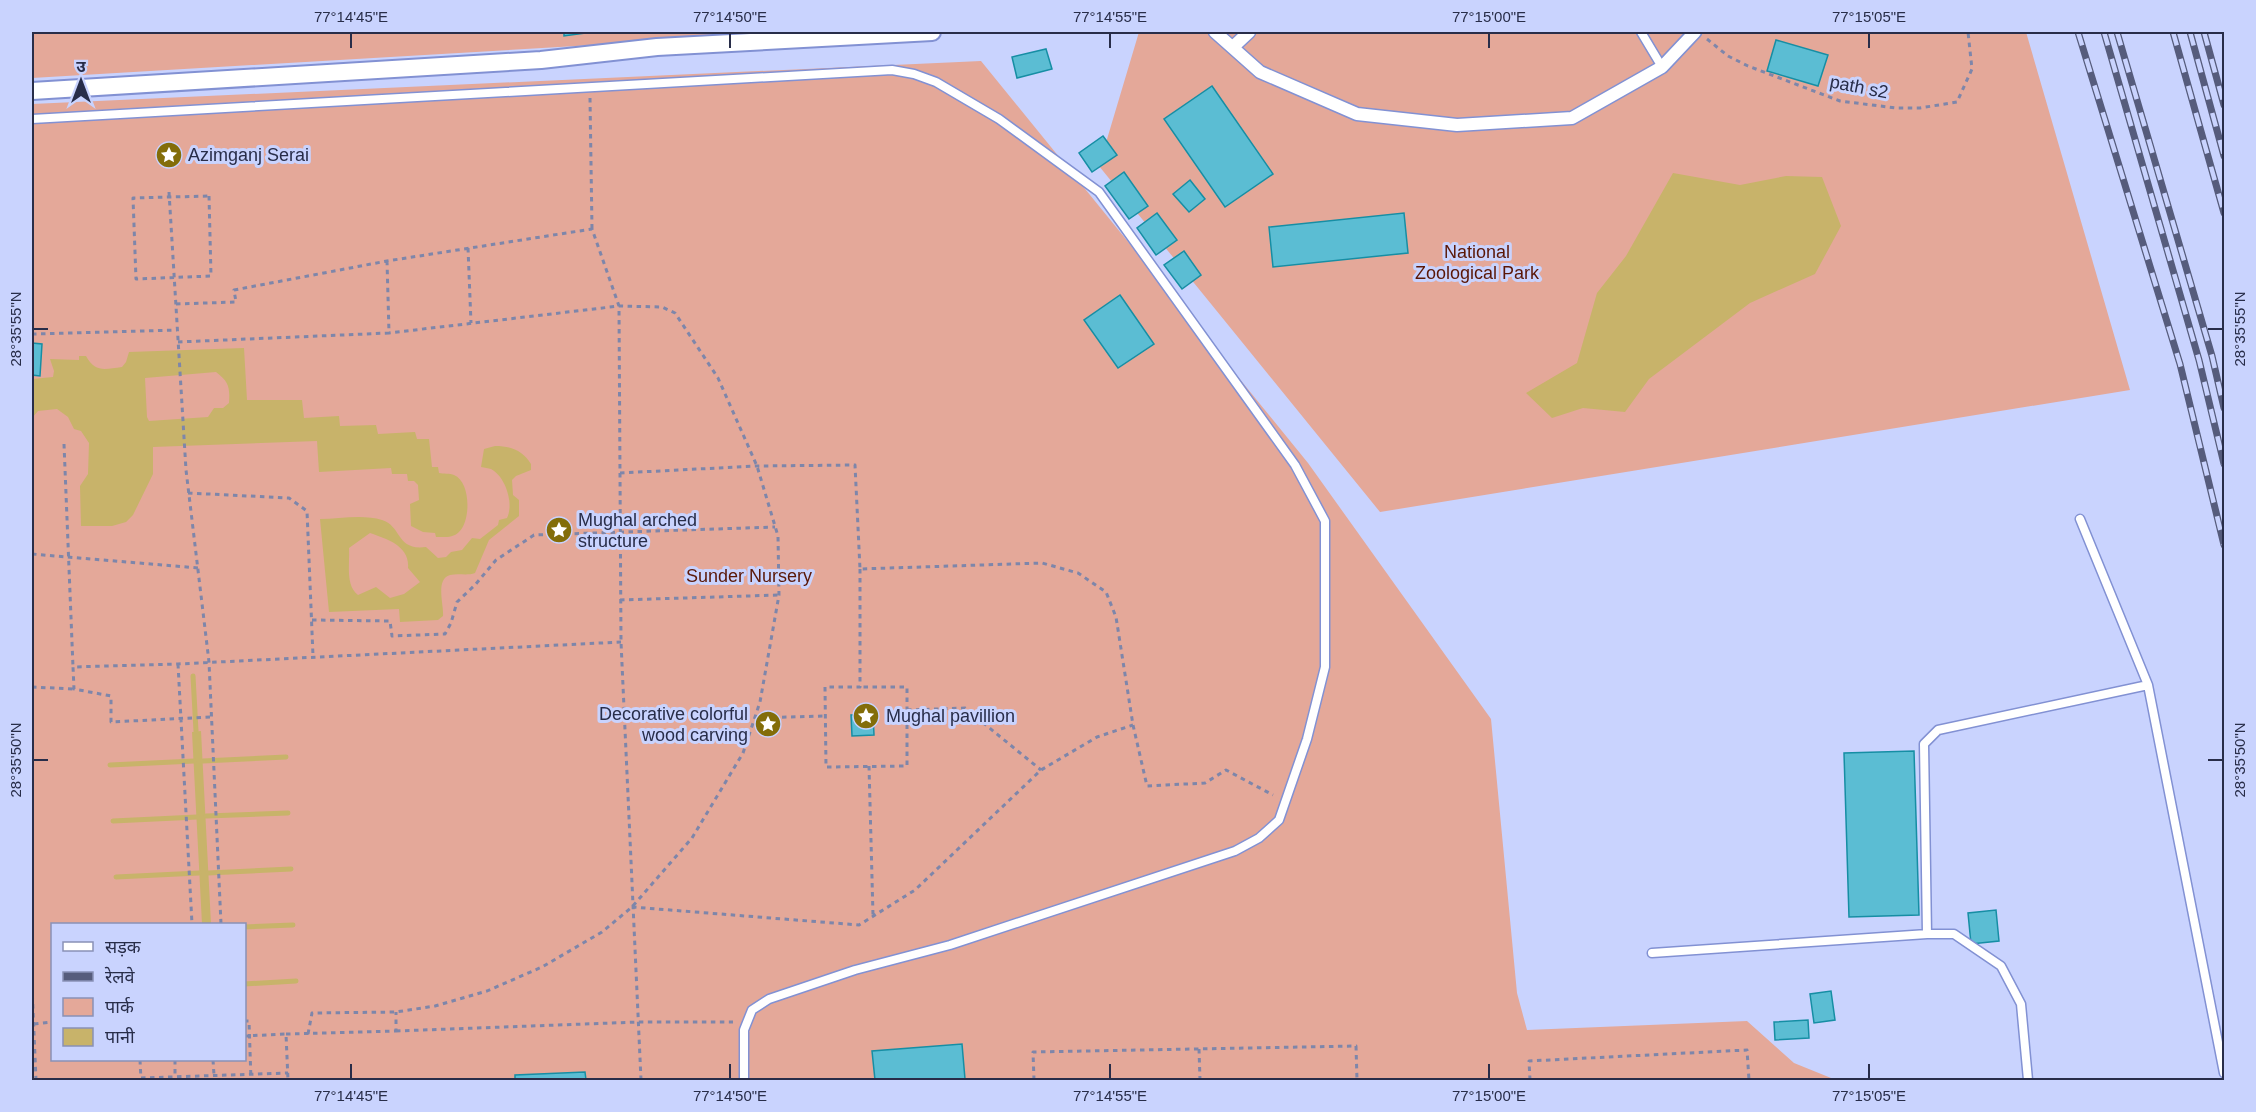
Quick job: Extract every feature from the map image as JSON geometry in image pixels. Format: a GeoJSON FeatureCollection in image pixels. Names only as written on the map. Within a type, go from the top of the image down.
{"type":"FeatureCollection","features":[{"type":"Feature","properties":{"kind":"street"},"geometry":{"type":"LineString","coordinates":[[32,91],[542,60],[657,47],[932,32]]}},
{"type":"Feature","properties":{"kind":"street"},"geometry":{"type":"LineString","coordinates":[[1215,32],[1260,72],[1357,114],[1458,125],[1572,118],[1662,67],[1701,35]]}},
{"type":"Feature","properties":{"kind":"street"},"geometry":{"type":"LineString","coordinates":[[1233,47],[1249,32]]}},
{"type":"Feature","properties":{"kind":"lane"},"geometry":{"type":"LineString","coordinates":[[1641,32],[1662,67]]}},
{"type":"Feature","properties":{"kind":"lane"},"geometry":{"type":"LineString","coordinates":[[32,119],[892,70],[914,74],[936,82],[999,119],[1099,192],[1295,465],[1325,521],[1325,667],[1307,739],[1279,820],[1258,838],[1235,851],[950,945],[855,970],[769,999],[752,1010],[744,1030],[744,1080]]}},
{"type":"Feature","properties":{"kind":"lane"},"geometry":{"type":"LineString","coordinates":[[2080,519],[2148,685],[2224,1073]]}},
{"type":"Feature","properties":{"kind":"lane"},"geometry":{"type":"LineString","coordinates":[[1927,934],[1924,744],[1931,735],[1938,730],[2148,685]]}},
{"type":"Feature","properties":{"kind":"lane"},"geometry":{"type":"LineString","coordinates":[[1652,953],[1954,934],[2001,966],[2021,1004],[2028,1080]]}},
{"type":"Feature","properties":{"kind":"path","name":"path s2"},"geometry":{"type":"LineString","coordinates":[[1701,35],[1728,56],[1748,66],[1840,101],[1896,108],[1920,108],[1957,102],[1972,69],[1968,32]]}},
{"type":"Feature","properties":{"kind":"path"},"geometry":{"type":"LineString","coordinates":[[590,87],[592,229],[619,306],[621,642],[641,1080]]}},
{"type":"Feature","properties":{"kind":"path"},"geometry":{"type":"LineString","coordinates":[[169,192],[184,446],[209,662],[221,923]]}},
{"type":"Feature","properties":{"kind":"path"},"geometry":{"type":"LineString","coordinates":[[209,196],[211,276],[136,279],[133,198],[169,197],[209,196]]}},
{"type":"Feature","properties":{"kind":"path"},"geometry":{"type":"LineString","coordinates":[[176,304],[236,302],[234,290],[387,261],[592,229]]}},
{"type":"Feature","properties":{"kind":"path"},"geometry":{"type":"LineString","coordinates":[[468,248],[471,323]]}},
{"type":"Feature","properties":{"kind":"path"},"geometry":{"type":"LineString","coordinates":[[387,261],[389,333]]}},
{"type":"Feature","properties":{"kind":"path"},"geometry":{"type":"LineString","coordinates":[[178,342],[389,333],[619,306],[662,307],[675,313],[718,378],[757,466],[778,536],[779,595],[760,702],[743,753],[692,838],[632,907],[602,932],[542,967],[487,991],[435,1006],[396,1012],[312,1013],[308,1034]]}},
{"type":"Feature","properties":{"kind":"path"},"geometry":{"type":"LineString","coordinates":[[32,334],[177,330]]}},
{"type":"Feature","properties":{"kind":"path"},"geometry":{"type":"LineString","coordinates":[[64,444],[74,689]]}},
{"type":"Feature","properties":{"kind":"path"},"geometry":{"type":"LineString","coordinates":[[620,474],[757,466],[855,465],[860,569],[860,687]]}},
{"type":"Feature","properties":{"kind":"path"},"geometry":{"type":"LineString","coordinates":[[188,493],[289,498],[307,511],[313,657]]}},
{"type":"Feature","properties":{"kind":"path"},"geometry":{"type":"LineString","coordinates":[[312,620],[390,621],[392,636],[445,634],[457,602],[496,560],[534,535],[775,527]]}},
{"type":"Feature","properties":{"kind":"path"},"geometry":{"type":"LineString","coordinates":[[32,554],[198,568]]}},
{"type":"Feature","properties":{"kind":"path"},"geometry":{"type":"LineString","coordinates":[[860,569],[1042,563],[1078,573],[1106,592],[1116,617],[1133,725],[1146,786],[1205,783],[1226,770],[1286,801]]}},
{"type":"Feature","properties":{"kind":"path"},"geometry":{"type":"LineString","coordinates":[[620,600],[779,595]]}},
{"type":"Feature","properties":{"kind":"path"},"geometry":{"type":"LineString","coordinates":[[73,667],[621,642]]}},
{"type":"Feature","properties":{"kind":"path"},"geometry":{"type":"LineString","coordinates":[[178,664],[192,923]]}},
{"type":"Feature","properties":{"kind":"path"},"geometry":{"type":"LineString","coordinates":[[32,687],[74,689],[111,696],[111,722],[210,717]]}},
{"type":"Feature","properties":{"kind":"path"},"geometry":{"type":"LineString","coordinates":[[825,687],[907,687],[907,710],[907,766],[826,767],[825,687]]}},
{"type":"Feature","properties":{"kind":"path"},"geometry":{"type":"LineString","coordinates":[[907,710],[965,708],[1041,770]]}},
{"type":"Feature","properties":{"kind":"path"},"geometry":{"type":"LineString","coordinates":[[755,718],[825,716]]}},
{"type":"Feature","properties":{"kind":"path"},"geometry":{"type":"LineString","coordinates":[[632,907],[859,925],[915,890],[1041,770],[1097,737],[1133,725]]}},
{"type":"Feature","properties":{"kind":"path"},"geometry":{"type":"LineString","coordinates":[[869,766],[873,916]]}},
{"type":"Feature","properties":{"kind":"path"},"geometry":{"type":"LineString","coordinates":[[32,986],[36,1080]]}},
{"type":"Feature","properties":{"kind":"path"},"geometry":{"type":"LineString","coordinates":[[396,1012],[396,1031]]}},
{"type":"Feature","properties":{"kind":"path"},"geometry":{"type":"LineString","coordinates":[[246,1021],[249,1021],[247,1036],[251,1080]]}},
{"type":"Feature","properties":{"kind":"path"},"geometry":{"type":"LineString","coordinates":[[34,1024],[51,1022]]}},
{"type":"Feature","properties":{"kind":"path"},"geometry":{"type":"LineString","coordinates":[[247,1036],[638,1023],[747,1022]]}},
{"type":"Feature","properties":{"kind":"path"},"geometry":{"type":"LineString","coordinates":[[286,1034],[288,1080]]}},
{"type":"Feature","properties":{"kind":"path"},"geometry":{"type":"LineString","coordinates":[[1034,1080],[1033,1052],[1356,1046],[1357,1080]]}},
{"type":"Feature","properties":{"kind":"path"},"geometry":{"type":"LineString","coordinates":[[1199,1049],[1200,1080]]}},
{"type":"Feature","properties":{"kind":"path"},"geometry":{"type":"LineString","coordinates":[[1530,1080],[1528,1061],[1747,1050],[1749,1080]]}},
{"type":"Feature","properties":{"kind":"path"},"geometry":{"type":"LineString","coordinates":[[140,1061],[141,1079],[288,1073]]}},
{"type":"Feature","properties":{"kind":"path"},"geometry":{"type":"LineString","coordinates":[[174,1061],[175,1079]]}},
{"type":"Feature","properties":{"kind":"path"},"geometry":{"type":"LineString","coordinates":[[213,1061],[214,1076]]}},
{"type":"Feature","properties":{"kind":"green space"},"geometry":{"type":"Polygon","coordinates":[[[32,32],[817,32],[32,78],[32,32]]]}},
{"type":"Feature","properties":{"kind":"green space","name":"National Zoological Park"},"geometry":{"type":"Polygon","coordinates":[[[1139,32],[2026,32],[2130,390],[1380,512],[1099,166],[1139,32]]]}},
{"type":"Feature","properties":{"kind":"green space","name":"Sunder Nursery"},"geometry":{"type":"Polygon","coordinates":[[[981,61],[1308,463],[1491,719],[1517,993],[1527,1030],[1747,1021],[1794,1063],[1836,1080],[32,1080],[32,104],[981,61]]]}},
{"type":"Feature","properties":{"kind":"water"},"geometry":{"type":"Polygon","coordinates":[[[1673,173],[1740,185],[1786,176],[1822,177],[1841,226],[1815,274],[1750,303],[1649,379],[1625,412],[1583,408],[1552,418],[1526,393],[1577,363],[1597,293],[1626,256],[1673,173]]]}},
{"type":"Feature","properties":{"kind":"water"},"geometry":{"type":"Polygon","coordinates":[[[244,348],[247,400],[302,400],[304,418],[339,416],[340,426],[376,425],[378,434],[415,432],[417,439],[429,439],[432,467],[438,467],[439,473],[454,475],[464,485],[467,511],[463,527],[449,537],[436,537],[435,533],[423,532],[411,526],[410,504],[419,500],[418,485],[414,481],[408,481],[407,474],[392,474],[391,468],[319,472],[317,441],[153,447],[153,474],[133,515],[126,522],[112,526],[81,526],[80,486],[88,474],[89,443],[81,431],[74,429],[68,417],[57,409],[38,411],[32,418],[32,379],[53,377],[54,371],[50,359],[79,360],[79,356],[86,356],[93,365],[101,369],[110,369],[122,367],[129,352],[244,348]],[[216,372],[145,378],[149,421],[208,417],[214,408],[223,408],[229,403],[229,393],[228,385],[216,372]]]}},
{"type":"Feature","properties":{"kind":"water"},"geometry":{"type":"Polygon","coordinates":[[[495,446],[516,450],[528,459],[531,470],[512,480],[513,495],[519,500],[519,516],[489,540],[475,573],[445,577],[441,587],[443,616],[438,620],[400,622],[399,609],[329,612],[320,519],[359,517],[382,520],[393,527],[409,545],[426,547],[438,558],[446,557],[451,552],[462,550],[472,538],[480,539],[498,525],[499,520],[507,518],[509,498],[501,478],[491,469],[481,467],[484,449],[495,446]],[[370,533],[349,548],[351,586],[358,595],[376,587],[390,598],[404,594],[420,582],[408,568],[405,554],[396,544],[370,533]]]}},
{"type":"Feature","properties":{"kind":"water"},"geometry":{"type":"Polygon","coordinates":[[[201,731],[211,923],[202,923],[192,732],[201,731]]]}},
{"type":"Feature","properties":{"kind":"building"},"geometry":{"type":"Polygon","coordinates":[[[564,32],[593,32],[564,36],[564,32]]]}},
{"type":"Feature","properties":{"kind":"building"},"geometry":{"type":"Polygon","coordinates":[[[1776,40],[1828,55],[1818,86],[1767,71],[1776,40]]]}},
{"type":"Feature","properties":{"kind":"building"},"geometry":{"type":"Polygon","coordinates":[[[1046,49],[1052,69],[1017,78],[1012,57],[1046,49]]]}},
{"type":"Feature","properties":{"kind":"building"},"geometry":{"type":"Polygon","coordinates":[[[1212,86],[1273,174],[1225,207],[1164,119],[1212,86]]]}},
{"type":"Feature","properties":{"kind":"building"},"geometry":{"type":"Polygon","coordinates":[[[1103,136],[1117,155],[1092,172],[1079,153],[1103,136]]]}},
{"type":"Feature","properties":{"kind":"building"},"geometry":{"type":"Polygon","coordinates":[[[1124,172],[1148,206],[1129,219],[1105,186],[1124,172]]]}},
{"type":"Feature","properties":{"kind":"building"},"geometry":{"type":"Polygon","coordinates":[[[1190,180],[1205,199],[1189,212],[1173,194],[1190,180]]]}},
{"type":"Feature","properties":{"kind":"building"},"geometry":{"type":"Polygon","coordinates":[[[1157,213],[1177,240],[1156,255],[1137,228],[1157,213]]]}},
{"type":"Feature","properties":{"kind":"building"},"geometry":{"type":"Polygon","coordinates":[[[1404,213],[1408,253],[1273,267],[1269,227],[1404,213]]]}},
{"type":"Feature","properties":{"kind":"building"},"geometry":{"type":"Polygon","coordinates":[[[1184,251],[1201,275],[1182,289],[1164,265],[1184,251]]]}},
{"type":"Feature","properties":{"kind":"building"},"geometry":{"type":"Polygon","coordinates":[[[1120,295],[1154,344],[1118,368],[1084,320],[1120,295]]]}},
{"type":"Feature","properties":{"kind":"building"},"geometry":{"type":"Polygon","coordinates":[[[32,343],[42,344],[40,376],[32,375],[32,343]]]}},
{"type":"Feature","properties":{"kind":"building"},"geometry":{"type":"Polygon","coordinates":[[[873,714],[874,735],[852,736],[851,715],[873,714]]]}},
{"type":"Feature","properties":{"kind":"building"},"geometry":{"type":"Polygon","coordinates":[[[1914,751],[1919,915],[1849,917],[1844,753],[1914,751]]]}},
{"type":"Feature","properties":{"kind":"building"},"geometry":{"type":"Polygon","coordinates":[[[1996,910],[1999,941],[1971,944],[1968,913],[1996,910]]]}},
{"type":"Feature","properties":{"kind":"building"},"geometry":{"type":"Polygon","coordinates":[[[1831,991],[1835,1020],[1814,1023],[1810,994],[1831,991]]]}},
{"type":"Feature","properties":{"kind":"building"},"geometry":{"type":"Polygon","coordinates":[[[1808,1020],[1809,1038],[1775,1040],[1774,1022],[1808,1020]]]}},
{"type":"Feature","properties":{"kind":"building"},"geometry":{"type":"Polygon","coordinates":[[[962,1044],[965,1079],[875,1080],[872,1051],[962,1044]]]}},
{"type":"Feature","properties":{"kind":"building"},"geometry":{"type":"Polygon","coordinates":[[[585,1072],[586,1080],[515,1080],[515,1075],[585,1072]]]}},
{"type":"Feature","properties":{"kind":"waterway"},"geometry":{"type":"LineString","coordinates":[[193,676],[196,731]]}},
{"type":"Feature","properties":{"kind":"waterway"},"geometry":{"type":"LineString","coordinates":[[203,761],[286,757]]}},
{"type":"Feature","properties":{"kind":"waterway"},"geometry":{"type":"LineString","coordinates":[[110,765],[194,761]]}},
{"type":"Feature","properties":{"kind":"waterway"},"geometry":{"type":"LineString","coordinates":[[206,816],[288,813]]}},
{"type":"Feature","properties":{"kind":"waterway"},"geometry":{"type":"LineString","coordinates":[[113,821],[197,817]]}},
{"type":"Feature","properties":{"kind":"waterway"},"geometry":{"type":"LineString","coordinates":[[208,873],[291,869]]}},
{"type":"Feature","properties":{"kind":"waterway"},"geometry":{"type":"LineString","coordinates":[[116,877],[199,873]]}},
{"type":"Feature","properties":{"kind":"waterway"},"geometry":{"type":"LineString","coordinates":[[246,927],[293,925]]}},
{"type":"Feature","properties":{"kind":"waterway"},"geometry":{"type":"LineString","coordinates":[[246,984],[296,981]]}},
{"type":"Feature","properties":{"kind":"railway"},"geometry":{"type":"LineString","coordinates":[[2078,32],[2180,364],[2224,545]]}},
{"type":"Feature","properties":{"kind":"railway"},"geometry":{"type":"LineString","coordinates":[[2104,32],[2199,360],[2224,464]]}},
{"type":"Feature","properties":{"kind":"railway"},"geometry":{"type":"LineString","coordinates":[[2117,32],[2212,356],[2224,408]]}},
{"type":"Feature","properties":{"kind":"railway"},"geometry":{"type":"LineString","coordinates":[[2173,32],[2224,213]]}},
{"type":"Feature","properties":{"kind":"railway"},"geometry":{"type":"LineString","coordinates":[[2190,32],[2224,156]]}},
{"type":"Feature","properties":{"kind":"railway"},"geometry":{"type":"LineString","coordinates":[[2204,32],[2224,105]]}},
{"type":"Feature","properties":{"kind":"place","name":"Azimganj Serai"},"geometry":{"type":"Point","coordinates":[169,155]}},
{"type":"Feature","properties":{"kind":"place","name":"Mughal arched structure"},"geometry":{"type":"Point","coordinates":[559,530]}},
{"type":"Feature","properties":{"kind":"place","name":"Mughal pavillion"},"geometry":{"type":"Point","coordinates":[866,716]}},
{"type":"Feature","properties":{"kind":"place","name":"Decorative colorful wood carving"},"geometry":{"type":"Point","coordinates":[768,724]}}]}
